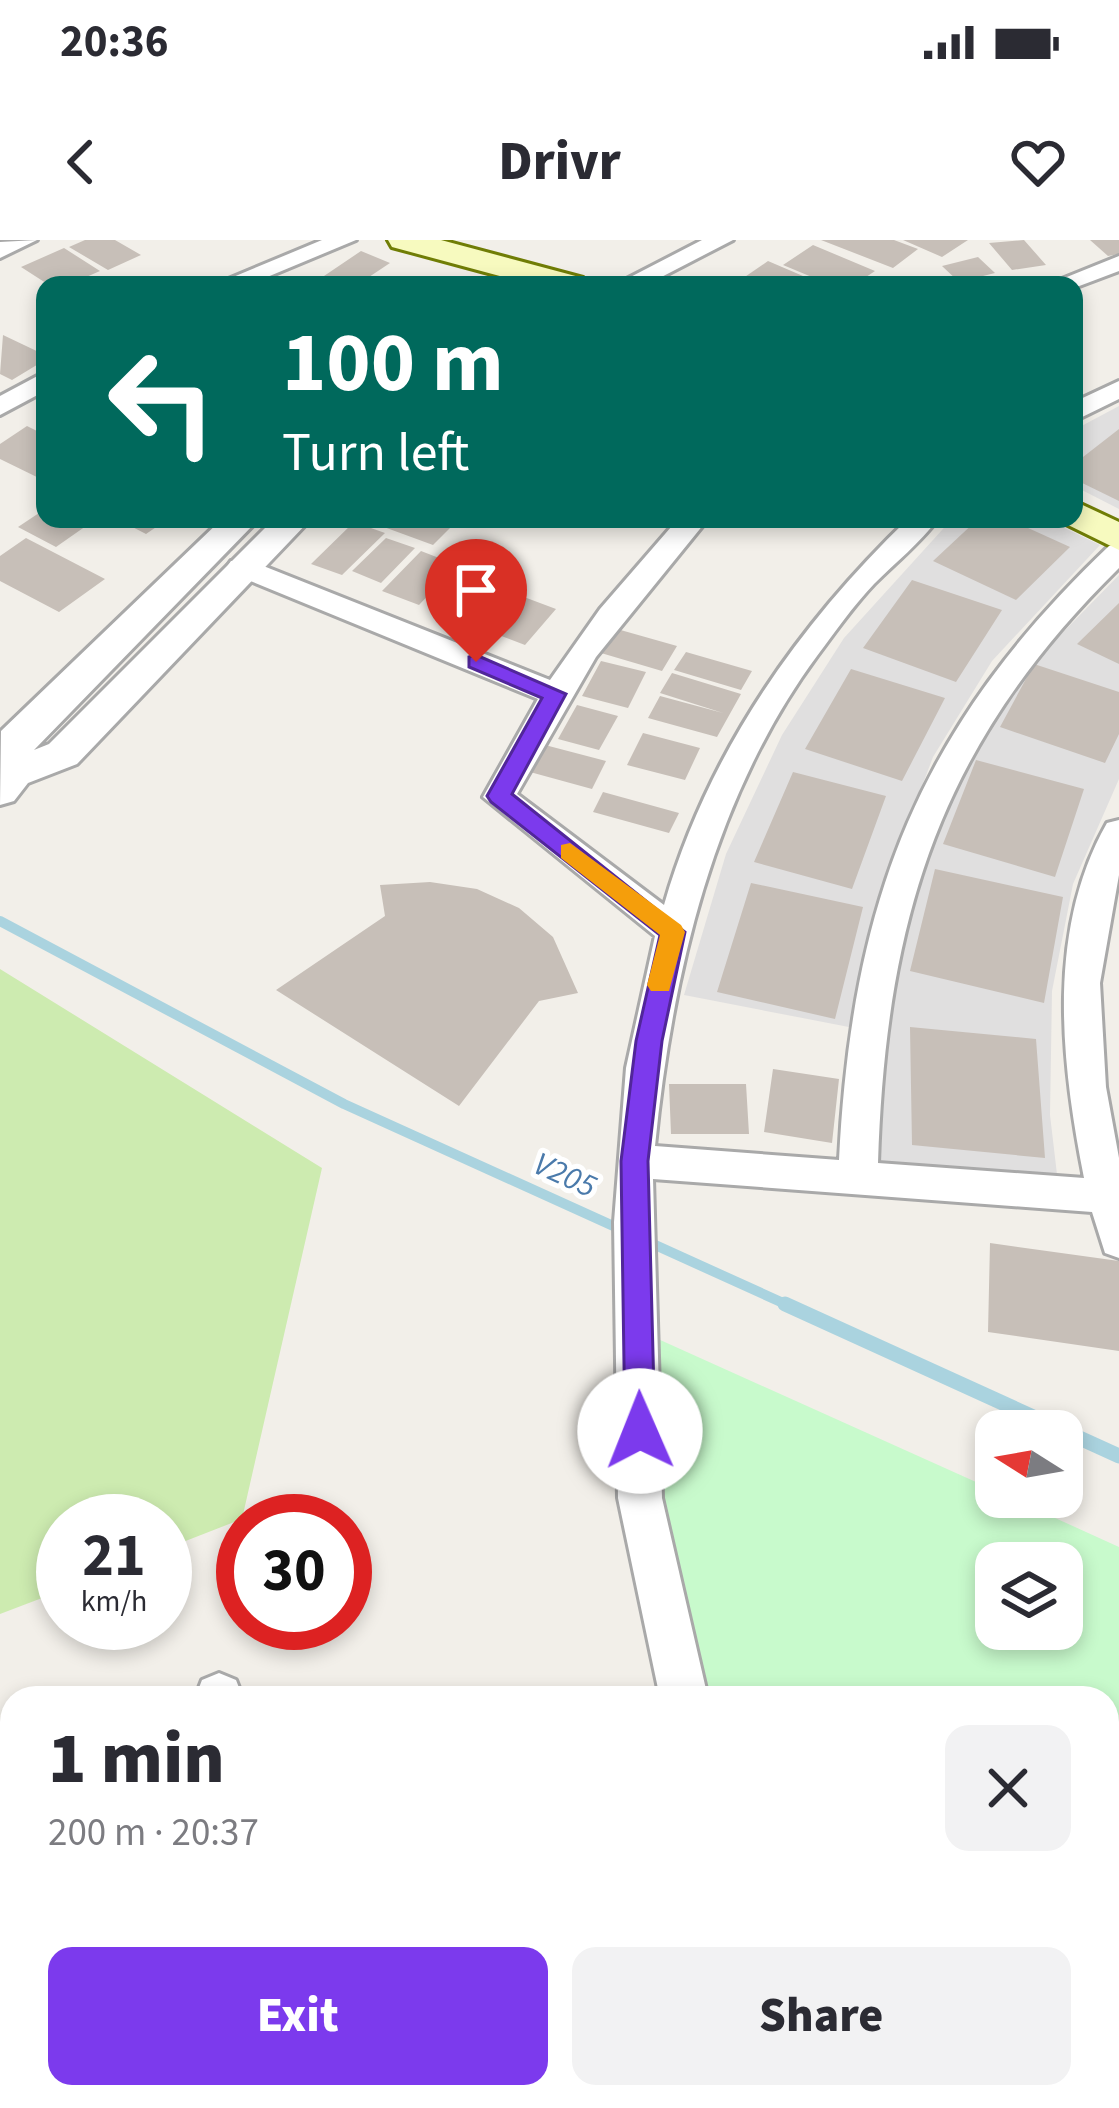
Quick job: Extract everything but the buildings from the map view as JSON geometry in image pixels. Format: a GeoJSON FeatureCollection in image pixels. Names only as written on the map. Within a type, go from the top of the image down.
{"type":"FeatureCollection","features":[{"type":"Feature","properties":{"kind":"main road"},"geometry":{"type":"LineString","coordinates":[[404,240],[538,276]]}},
{"type":"Feature","properties":{"kind":"main road"},"geometry":{"type":"LineString","coordinates":[[1083,518],[1119,538]]}},
{"type":"Feature","properties":{"kind":"street"},"geometry":{"type":"LineString","coordinates":[[250,276],[344,240]]}},
{"type":"Feature","properties":{"kind":"street"},"geometry":{"type":"LineString","coordinates":[[646,276],[721,240]]}},
{"type":"Feature","properties":{"kind":"street"},"geometry":{"type":"LineString","coordinates":[[1083,276],[1119,263]]}},
{"type":"Feature","properties":{"kind":"street"},"geometry":{"type":"LineString","coordinates":[[0,407],[36,385]]}},
{"type":"Feature","properties":{"kind":"street"},"geometry":{"type":"LineString","coordinates":[[1083,408],[1119,389]]}},
{"type":"Feature","properties":{"kind":"street"},"geometry":{"type":"LineString","coordinates":[[7,782],[15,741],[233,528]]}},
{"type":"Feature","properties":{"kind":"street"},"geometry":{"type":"LineString","coordinates":[[7,782],[63,754],[283,528]]}},
{"type":"Feature","properties":{"kind":"street"},"geometry":{"type":"LineString","coordinates":[[673,932],[499,796],[555,694],[638,579],[686,528]]}},
{"type":"Feature","properties":{"kind":"street"},"geometry":{"type":"LineString","coordinates":[[681,1686],[642,1519],[634,1161],[646,1060],[673,932],[717,806],[773,698],[840,606],[915,528]]}},
{"type":"Feature","properties":{"kind":"street"},"geometry":{"type":"LineString","coordinates":[[858,1178],[864,1047],[874,977],[889,913],[930,797],[965,730],[1016,656],[1119,552]]}},
{"type":"Feature","properties":{"kind":"street"},"geometry":{"type":"LineString","coordinates":[[241,567],[555,694]]}},
{"type":"Feature","properties":{"kind":"street"},"geometry":{"type":"LineString","coordinates":[[1119,832],[1093,900],[1079,986],[1086,1075],[1119,1241]]}},
{"type":"Feature","properties":{"kind":"street"},"geometry":{"type":"LineString","coordinates":[[634,1161],[1113,1197]]}},
{"type":"Feature","properties":{"kind":"shaded area"},"geometry":{"type":"Polygon","coordinates":[[[1119,406],[1119,509],[1083,491],[1083,425],[1119,406]]]}},
{"type":"Feature","properties":{"kind":"shaded area"},"geometry":{"type":"Polygon","coordinates":[[[944,528],[1065,528],[1100,545],[992,661],[933,757],[876,908],[854,1028],[684,995],[726,854],[782,735],[844,638],[944,528]]]}},
{"type":"Feature","properties":{"kind":"shaded area"},"geometry":{"type":"Polygon","coordinates":[[[1119,575],[1119,779],[1073,884],[1052,991],[1050,1115],[1058,1183],[875,1165],[894,960],[927,846],[973,748],[1031,665],[1119,575]]]}},
{"type":"Feature","properties":{"kind":"green space"},"geometry":{"type":"Polygon","coordinates":[[[0,969],[322,1168],[248,1494],[216,1494],[216,1529],[192,1538],[192,1494],[36,1494],[36,1600],[0,1614],[0,969]]]}},
{"type":"Feature","properties":{"kind":"green space"},"geometry":{"type":"Polygon","coordinates":[[[658,1339],[975,1482],[975,1518],[1055,1518],[1119,1547],[1119,1686],[704,1686],[664,1530],[658,1339]]]}},
{"type":"Feature","properties":{"kind":"waterway","name":"V205"},"geometry":{"type":"LineString","coordinates":[[0,921],[344,1104],[792,1307]]}},
{"type":"Feature","properties":{"kind":"waterway","name":"V205"},"geometry":{"type":"LineString","coordinates":[[785,1304],[1119,1456]]}},
{"type":"Feature","properties":{"kind":"slow traffic"},"geometry":{"type":"LineString","coordinates":[[570,851],[673,932],[660,985]]}},
{"type":"Feature","properties":{"kind":"route"},"geometry":{"type":"LineString","coordinates":[[476,662],[555,694],[499,796],[673,932],[649,1041],[634,1161],[640,1431]]}}]}
